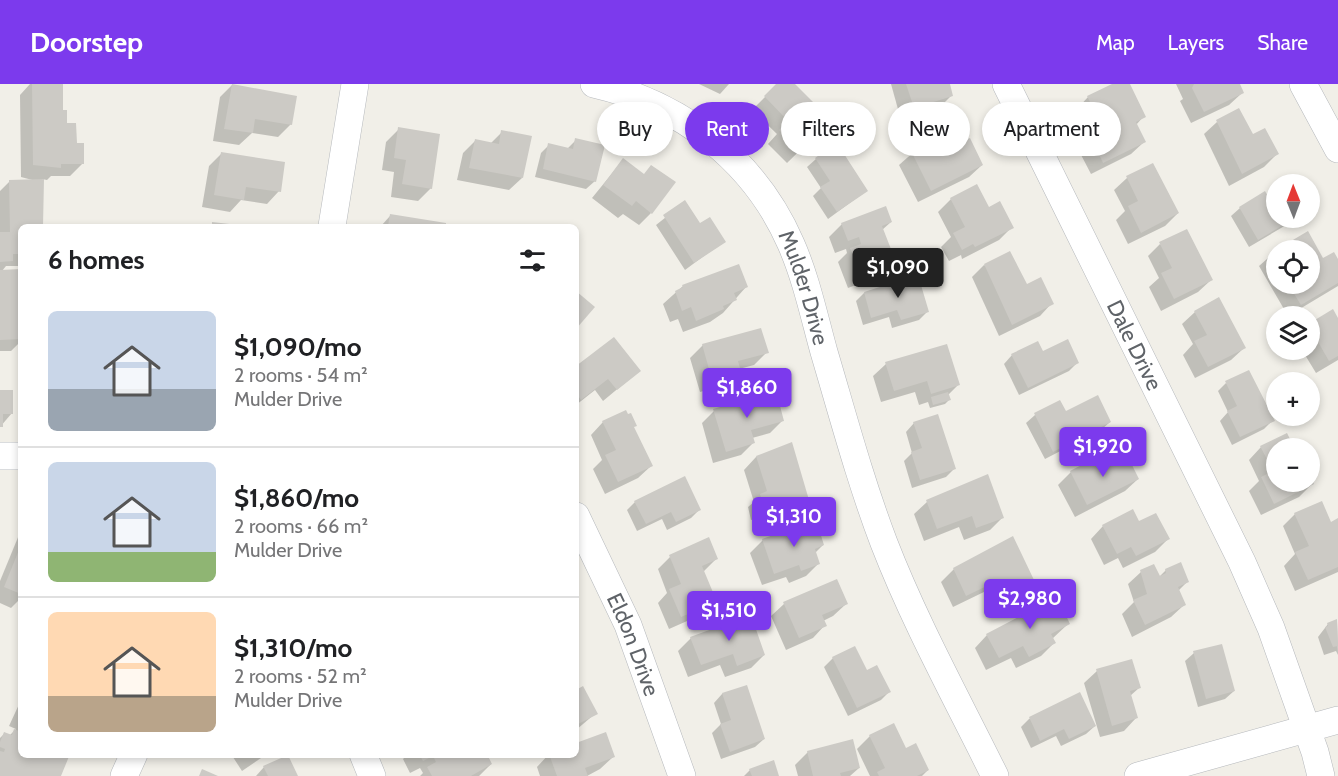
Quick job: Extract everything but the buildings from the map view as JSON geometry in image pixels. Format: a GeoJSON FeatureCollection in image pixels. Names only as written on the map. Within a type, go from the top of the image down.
{"type":"FeatureCollection","features":[{"type":"Feature","properties":{"kind":"street"},"geometry":{"type":"LineString","coordinates":[[332,224],[354,84]]}},
{"type":"Feature","properties":{"kind":"street","name":"Mulder Drive"},"geometry":{"type":"LineString","coordinates":[[594,84],[647,101],[695,127],[726,151],[746,173],[774,211],[800,271],[861,477],[884,543],[912,607],[995,776]]}},
{"type":"Feature","properties":{"kind":"street","name":"Dale Drive"},"geometry":{"type":"LineString","coordinates":[[1006,84],[1242,562],[1271,628],[1321,776]]}},
{"type":"Feature","properties":{"kind":"street"},"geometry":{"type":"LineString","coordinates":[[1303,84],[1338,149]]}},
{"type":"Feature","properties":{"kind":"street"},"geometry":{"type":"LineString","coordinates":[[0,456],[18,456]]}},
{"type":"Feature","properties":{"kind":"street","name":"Eldon Drive"},"geometry":{"type":"LineString","coordinates":[[579,522],[628,625],[682,776]]}},
{"type":"Feature","properties":{"kind":"street"},"geometry":{"type":"LineString","coordinates":[[1138,776],[1338,720]]}},
{"type":"Feature","properties":{"kind":"street"},"geometry":{"type":"LineString","coordinates":[[124,776],[132,758]]}},
{"type":"Feature","properties":{"kind":"street"},"geometry":{"type":"LineString","coordinates":[[365,758],[372,776]]}}]}
